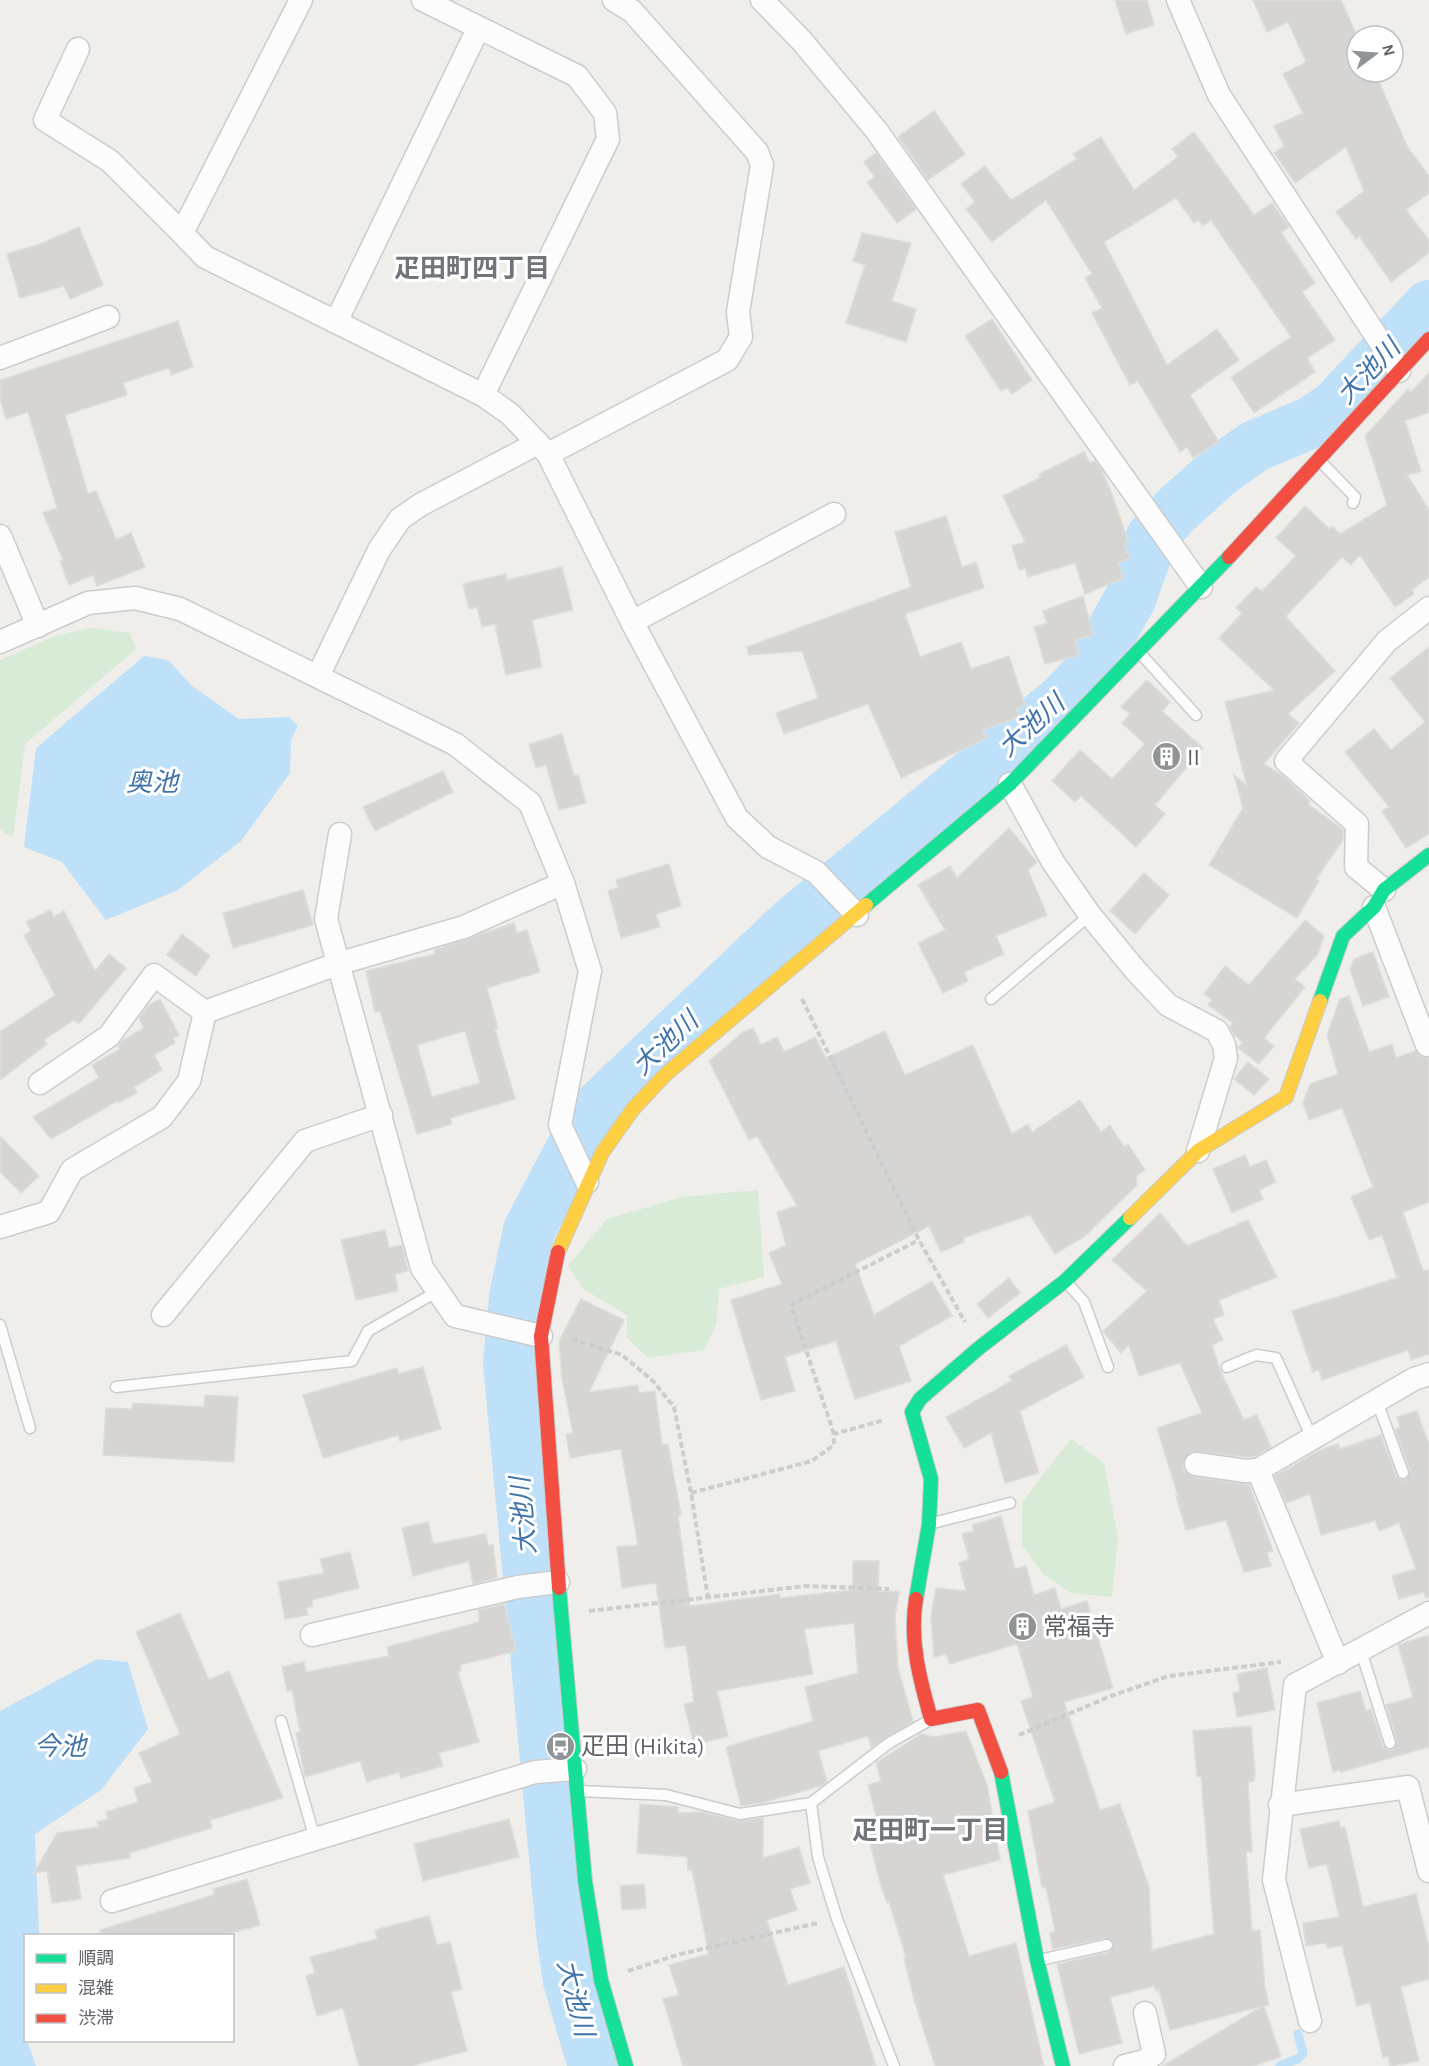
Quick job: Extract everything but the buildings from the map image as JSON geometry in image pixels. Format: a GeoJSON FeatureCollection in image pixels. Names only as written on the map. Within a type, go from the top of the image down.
{"type":"FeatureCollection","features":[{"type":"Feature","properties":{"kind":"street"},"geometry":{"type":"LineString","coordinates":[[182,233],[301,0]]}},
{"type":"Feature","properties":{"kind":"street"},"geometry":{"type":"LineString","coordinates":[[423,0],[577,76],[605,113],[608,139],[483,394]]}},
{"type":"Feature","properties":{"kind":"street"},"geometry":{"type":"LineString","coordinates":[[318,676],[380,550],[400,519],[420,505],[728,360],[741,337],[738,312],[762,165],[757,152],[633,11],[614,0]]}},
{"type":"Feature","properties":{"kind":"street"},"geometry":{"type":"LineString","coordinates":[[762,0],[801,40],[876,130],[1202,587]]}},
{"type":"Feature","properties":{"kind":"street"},"geometry":{"type":"LineString","coordinates":[[1179,0],[1219,95],[1399,370]]}},
{"type":"Feature","properties":{"kind":"street"},"geometry":{"type":"LineString","coordinates":[[336,322],[478,29]]}},
{"type":"Feature","properties":{"kind":"street"},"geometry":{"type":"LineString","coordinates":[[78,49],[45,120],[110,160],[205,257],[483,394],[510,414],[543,449],[737,818],[768,847],[816,872],[850,908]]}},
{"type":"Feature","properties":{"kind":"street"},"geometry":{"type":"LineString","coordinates":[[0,358],[108,317]]}},
{"type":"Feature","properties":{"kind":"street"},"geometry":{"type":"LineString","coordinates":[[626,2066],[601,1980],[585,1881],[572,1776],[562,1614],[554,1582],[541,1333],[557,1255],[583,1174],[602,1153],[633,1109],[666,1074],[788,972],[850,908],[1010,784],[1202,587],[1429,339]]}},
{"type":"Feature","properties":{"kind":"street"},"geometry":{"type":"LineString","coordinates":[[632,622],[834,514]]}},
{"type":"Feature","properties":{"kind":"street"},"geometry":{"type":"LineString","coordinates":[[0,536],[38,626]]}},
{"type":"Feature","properties":{"kind":"street"},"geometry":{"type":"LineString","coordinates":[[0,642],[88,603],[135,598],[180,609],[455,744],[530,803],[563,883],[590,971],[560,1125],[583,1174]]}},
{"type":"Feature","properties":{"kind":"street"},"geometry":{"type":"LineString","coordinates":[[1427,1045],[1379,898],[1356,867],[1357,824],[1287,761],[1387,641],[1429,609]]}},
{"type":"Feature","properties":{"kind":"street"},"geometry":{"type":"LineString","coordinates":[[1010,784],[1053,862],[1090,915],[1136,971],[1168,1005],[1217,1031],[1224,1045],[1226,1058],[1197,1151]]}},
{"type":"Feature","properties":{"kind":"street"},"geometry":{"type":"LineString","coordinates":[[340,834],[326,919],[422,1268],[455,1316],[541,1333]]}},
{"type":"Feature","properties":{"kind":"street"},"geometry":{"type":"LineString","coordinates":[[1063,2066],[1036,1960],[1021,1883],[1012,1810],[993,1746],[978,1710],[931,1719],[917,1671],[913,1615],[915,1591],[930,1524],[931,1479],[912,1412],[920,1399],[979,1348],[1065,1281],[1197,1151],[1286,1097],[1343,936],[1379,898],[1428,858]]}},
{"type":"Feature","properties":{"kind":"street"},"geometry":{"type":"LineString","coordinates":[[205,1012],[337,964],[464,927],[563,883]]}},
{"type":"Feature","properties":{"kind":"street"},"geometry":{"type":"LineString","coordinates":[[40,1083],[110,1036],[154,975],[205,1012]]}},
{"type":"Feature","properties":{"kind":"street"},"geometry":{"type":"LineString","coordinates":[[0,1227],[49,1212],[72,1170],[162,1118],[189,1081],[205,1012]]}},
{"type":"Feature","properties":{"kind":"street"},"geometry":{"type":"LineString","coordinates":[[163,1315],[305,1141],[381,1115]]}},
{"type":"Feature","properties":{"kind":"street"},"geometry":{"type":"LineString","coordinates":[[1196,1464],[1246,1472],[1258,1470],[1414,1379],[1429,1374]]}},
{"type":"Feature","properties":{"kind":"street"},"geometry":{"type":"LineString","coordinates":[[1258,1470],[1338,1663]]}},
{"type":"Feature","properties":{"kind":"street"},"geometry":{"type":"LineString","coordinates":[[312,1635],[518,1587],[554,1582]]}},
{"type":"Feature","properties":{"kind":"street"},"geometry":{"type":"LineString","coordinates":[[1310,2021],[1274,1880],[1294,1685],[1429,1613]]}},
{"type":"Feature","properties":{"kind":"street"},"geometry":{"type":"LineString","coordinates":[[112,1901],[535,1772],[572,1776]]}},
{"type":"Feature","properties":{"kind":"street"},"geometry":{"type":"LineString","coordinates":[[1280,1805],[1408,1787],[1429,1871]]}},
{"type":"Feature","properties":{"kind":"street"},"geometry":{"type":"LineString","coordinates":[[1125,2066],[1145,2061],[1154,2054],[1145,2013]]}},
{"type":"Feature","properties":{"kind":"lane"},"geometry":{"type":"LineString","coordinates":[[1318,459],[1355,497],[1353,502]]}},
{"type":"Feature","properties":{"kind":"lane"},"geometry":{"type":"LineString","coordinates":[[1139,651],[1196,715]]}},
{"type":"Feature","properties":{"kind":"lane"},"geometry":{"type":"LineString","coordinates":[[991,999],[1090,915]]}},
{"type":"Feature","properties":{"kind":"lane"},"geometry":{"type":"LineString","coordinates":[[1065,1281],[1084,1302],[1108,1367]]}},
{"type":"Feature","properties":{"kind":"lane"},"geometry":{"type":"LineString","coordinates":[[116,1387],[352,1360],[368,1331],[438,1291]]}},
{"type":"Feature","properties":{"kind":"lane"},"geometry":{"type":"LineString","coordinates":[[0,1325],[30,1428]]}},
{"type":"Feature","properties":{"kind":"lane"},"geometry":{"type":"LineString","coordinates":[[1227,1367],[1256,1355],[1276,1358],[1312,1438]]}},
{"type":"Feature","properties":{"kind":"lane"},"geometry":{"type":"LineString","coordinates":[[1377,1401],[1403,1473]]}},
{"type":"Feature","properties":{"kind":"lane"},"geometry":{"type":"LineString","coordinates":[[930,1524],[1010,1503]]}},
{"type":"Feature","properties":{"kind":"lane"},"geometry":{"type":"LineString","coordinates":[[1361,1651],[1390,1743]]}},
{"type":"Feature","properties":{"kind":"lane"},"geometry":{"type":"LineString","coordinates":[[572,1776],[740,1814],[811,1803],[889,1743],[931,1719]]}},
{"type":"Feature","properties":{"kind":"lane"},"geometry":{"type":"LineString","coordinates":[[280,1721],[315,1839]]}},
{"type":"Feature","properties":{"kind":"lane"},"geometry":{"type":"LineString","coordinates":[[811,1803],[819,1857],[837,1918],[894,2066]]}},
{"type":"Feature","properties":{"kind":"lane"},"geometry":{"type":"LineString","coordinates":[[1036,1960],[1107,1945]]}},
{"type":"Feature","properties":{"kind":"path"},"geometry":{"type":"LineString","coordinates":[[788,972],[919,1240],[979,1348]]}},
{"type":"Feature","properties":{"kind":"path"},"geometry":{"type":"LineString","coordinates":[[691,1493],[812,1461],[834,1445],[834,1434],[791,1305],[919,1240]]}},
{"type":"Feature","properties":{"kind":"path"},"geometry":{"type":"LineString","coordinates":[[541,1333],[622,1355],[653,1381],[674,1407],[708,1598]]}},
{"type":"Feature","properties":{"kind":"path"},"geometry":{"type":"LineString","coordinates":[[834,1434],[912,1412]]}},
{"type":"Feature","properties":{"kind":"path"},"geometry":{"type":"LineString","coordinates":[[562,1614],[806,1586],[915,1591]]}},
{"type":"Feature","properties":{"kind":"path"},"geometry":{"type":"LineString","coordinates":[[993,1746],[1111,1696],[1169,1676],[1283,1662],[1294,1685]]}},
{"type":"Feature","properties":{"kind":"path"},"geometry":{"type":"LineString","coordinates":[[601,1980],[680,1954],[837,1918]]}},
{"type":"Feature","properties":{"kind":"green space"},"geometry":{"type":"Polygon","coordinates":[[[92,628],[130,633],[136,649],[25,744],[13,837],[0,830],[0,660],[55,636],[92,628]]]}},
{"type":"Feature","properties":{"kind":"green space"},"geometry":{"type":"Polygon","coordinates":[[[758,1190],[764,1277],[719,1289],[716,1324],[704,1350],[648,1358],[627,1338],[627,1315],[585,1290],[568,1266],[607,1219],[682,1197],[758,1190]]]}},
{"type":"Feature","properties":{"kind":"green space"},"geometry":{"type":"Polygon","coordinates":[[[1071,1439],[1104,1464],[1118,1538],[1112,1597],[1071,1593],[1043,1574],[1022,1545],[1022,1502],[1071,1439]]]}},
{"type":"Feature","properties":{"kind":"water","name":"奥池"},"geometry":{"type":"Polygon","coordinates":[[[144,656],[168,660],[192,686],[239,719],[289,717],[298,726],[291,740],[290,773],[241,841],[178,890],[106,920],[62,862],[24,847],[36,748],[144,656]]]}},
{"type":"Feature","properties":{"kind":"water","name":"今池"},"geometry":{"type":"Polygon","coordinates":[[[97,1659],[128,1662],[148,1729],[101,1790],[35,1834],[39,1934],[24,1934],[24,2042],[28,2042],[36,2066],[0,2066],[0,1711],[97,1659]]]}},
{"type":"Feature","properties":{"kind":"waterway","name":"大池川"},"geometry":{"type":"LineString","coordinates":[[594,2066],[569,1981],[562,1932],[509,1363],[515,1297],[529,1230],[589,1116],[792,923],[1060,702],[1089,672],[1130,599],[1152,537],[1174,512],[1221,470],[1255,446],[1312,422],[1334,407],[1429,306]]}},
{"type":"Feature","properties":{"kind":"waterway"},"geometry":{"type":"LineString","coordinates":[[1280,2066],[1299,2058],[1303,2053],[1298,2034]]}},
{"type":"Feature","properties":{"kind":"traffic: fast"},"geometry":{"type":"LineString","coordinates":[[866,905],[1010,784],[1229,557]]}},
{"type":"Feature","properties":{"kind":"traffic: fast"},"geometry":{"type":"LineString","coordinates":[[1320,1001],[1343,936],[1374,907],[1384,890],[1429,855]]}},
{"type":"Feature","properties":{"kind":"traffic: fast"},"geometry":{"type":"LineString","coordinates":[[916,1599],[929,1524],[931,1479],[912,1412],[920,1399],[979,1348],[1065,1281],[1130,1218]]}},
{"type":"Feature","properties":{"kind":"traffic: fast"},"geometry":{"type":"LineString","coordinates":[[559,1588],[585,1881],[601,1980],[626,2066]]}},
{"type":"Feature","properties":{"kind":"traffic: fast"},"geometry":{"type":"LineString","coordinates":[[1001,1772],[1037,1960],[1063,2066]]}},
{"type":"Feature","properties":{"kind":"traffic: slow"},"geometry":{"type":"LineString","coordinates":[[558,1252],[602,1153],[633,1109],[666,1074],[866,905]]}},
{"type":"Feature","properties":{"kind":"traffic: slow"},"geometry":{"type":"LineString","coordinates":[[1130,1218],[1198,1151],[1286,1097],[1320,1001]]}},
{"type":"Feature","properties":{"kind":"traffic: jam"},"geometry":{"type":"LineString","coordinates":[[1229,557],[1429,339]]}},
{"type":"Feature","properties":{"kind":"traffic: jam"},"geometry":{"type":"LineString","coordinates":[[558,1252],[541,1336],[559,1588]]}},
{"type":"Feature","properties":{"kind":"traffic: jam"},"geometry":{"type":"LineString","coordinates":[[916,1599],[915,1645],[931,1719],[978,1710],[1001,1772]]}},
{"type":"Feature","properties":{"kind":"place","name":"II"},"geometry":{"type":"Point","coordinates":[1166,757]}},
{"type":"Feature","properties":{"kind":"place","name":"常福寺"},"geometry":{"type":"Point","coordinates":[1022,1627]}},
{"type":"Feature","properties":{"kind":"place","name":"疋田 (Hikita)"},"geometry":{"type":"Point","coordinates":[560,1746]}},
{"type":"Feature","properties":{"kind":"district","name":"疋田町四丁目"},"geometry":{"type":"Point","coordinates":[472,268]}},
{"type":"Feature","properties":{"kind":"district","name":"疋田町一丁目"},"geometry":{"type":"Point","coordinates":[930,1830]}}]}
